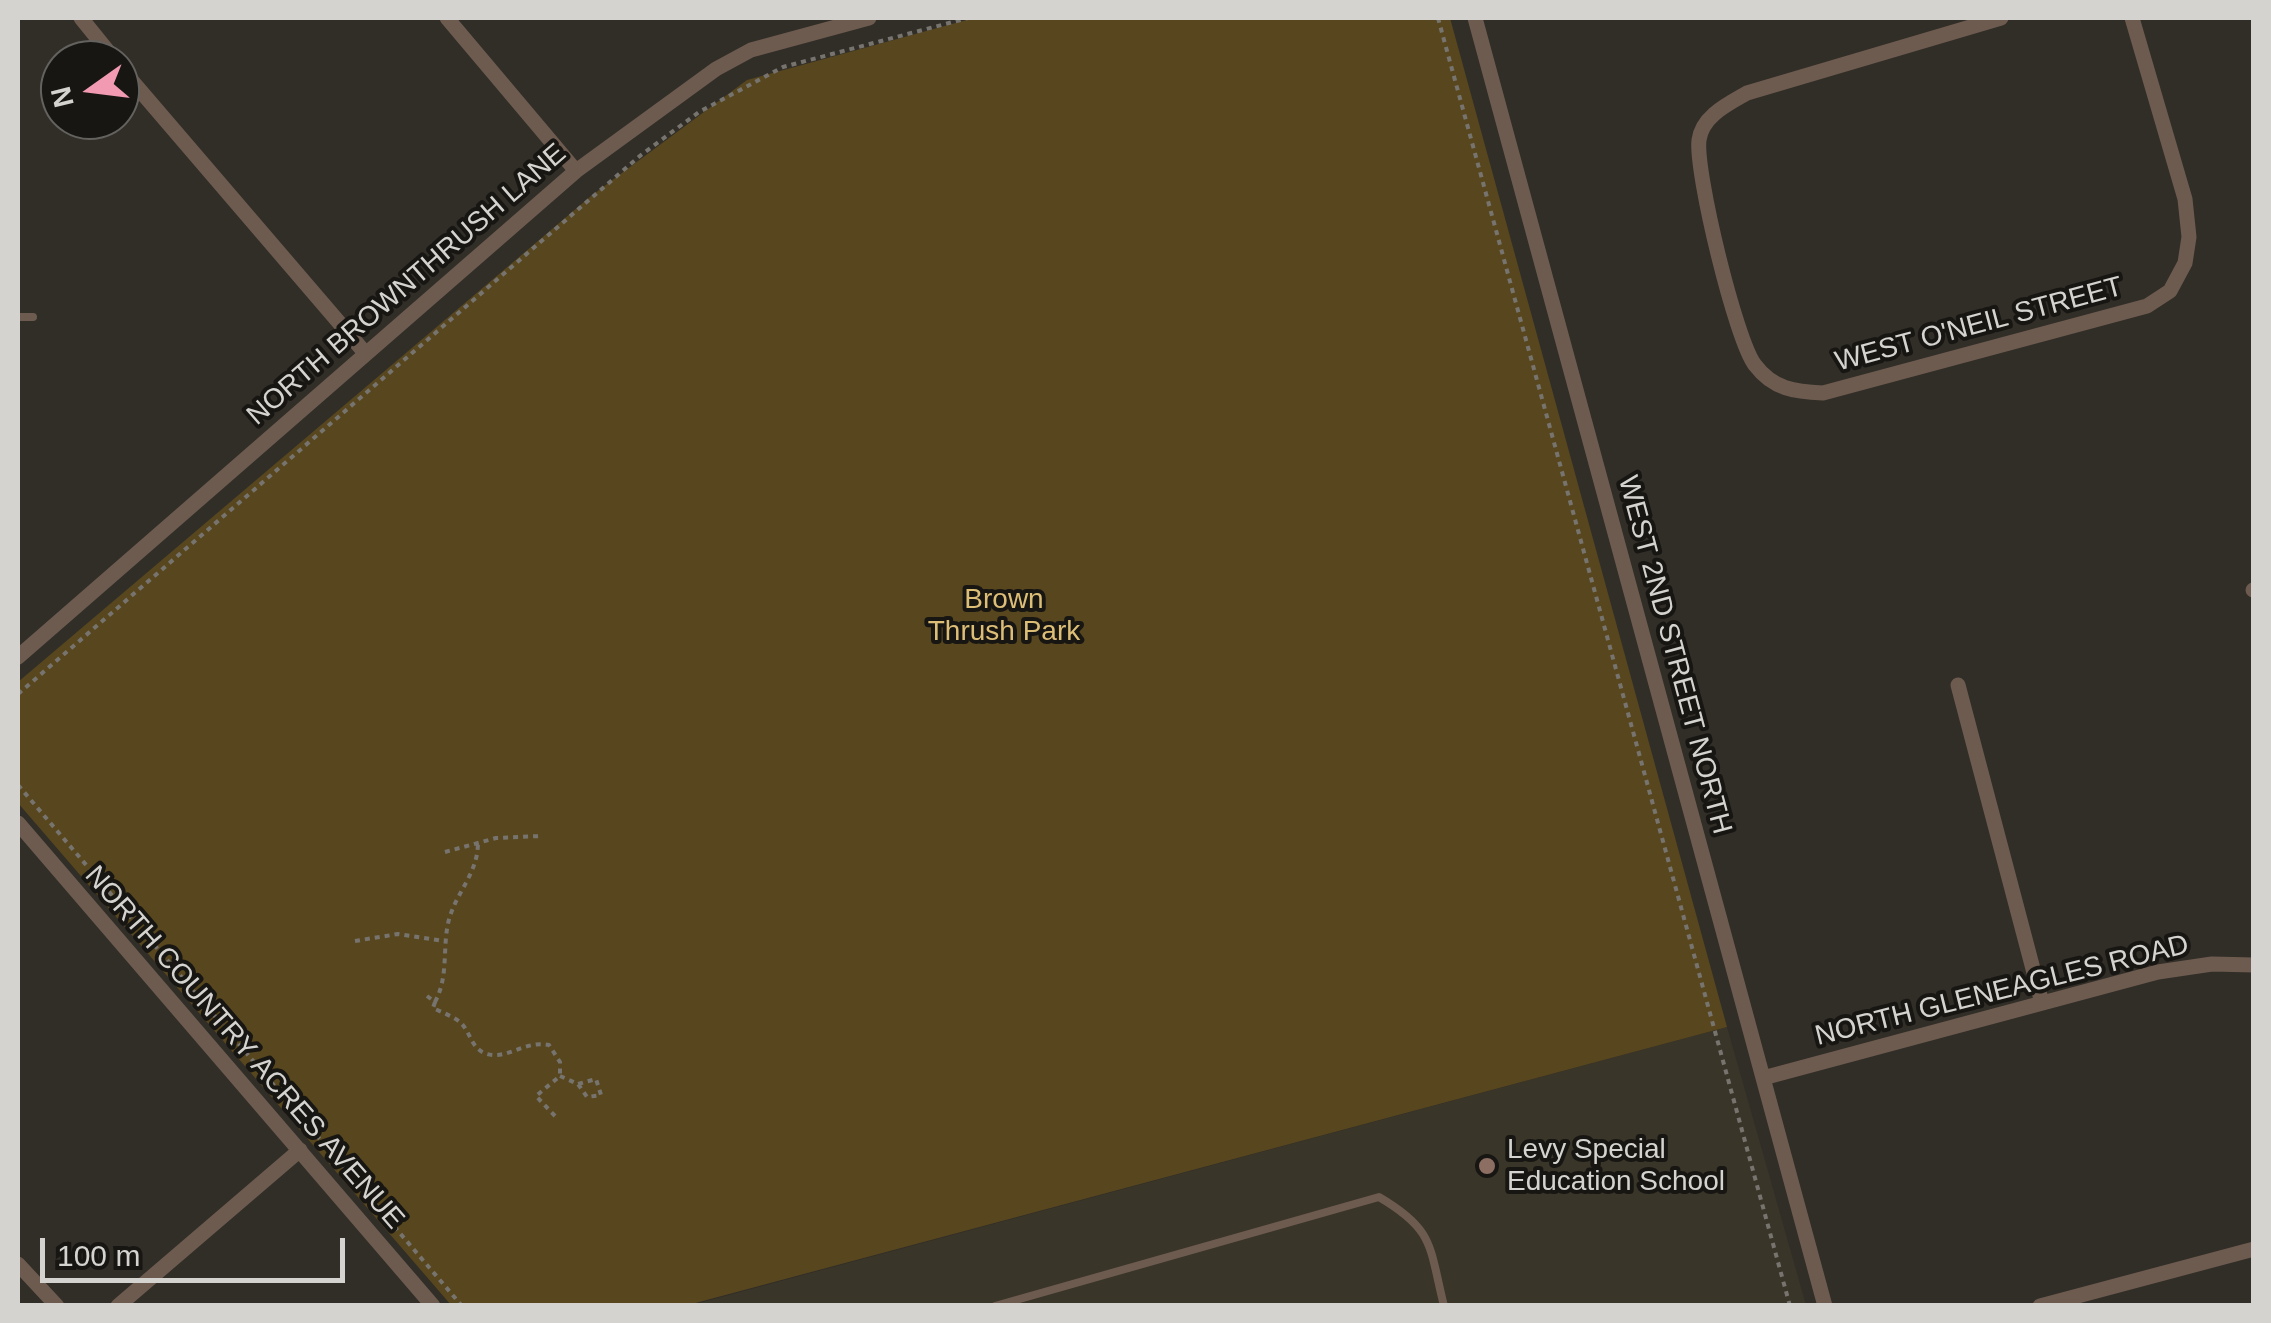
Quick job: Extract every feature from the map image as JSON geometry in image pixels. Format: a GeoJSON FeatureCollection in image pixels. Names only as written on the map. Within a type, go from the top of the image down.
{"type":"FeatureCollection","features":[{"type":"Feature","properties":{"kind":"street"},"geometry":{"type":"LineString","coordinates":[[81,18],[99,40]]}},
{"type":"Feature","properties":{"kind":"street"},"geometry":{"type":"LineString","coordinates":[[447,18],[576,171]]}},
{"type":"Feature","properties":{"kind":"street","name":"NORTH BROWNTHRUSH LANE"},"geometry":{"type":"LineString","coordinates":[[18,657],[576,171],[716,69],[752,50],[869,18]]}},
{"type":"Feature","properties":{"kind":"street","name":"WEST 2ND STREET NORTH"},"geometry":{"type":"LineString","coordinates":[[1475,18],[1825,1306]]}},
{"type":"Feature","properties":{"kind":"street","name":"WEST O'NEIL STREET"},"geometry":{"type":"LineString","coordinates":[[2001,18],[1747,93],[1716,110],[1699,138],[1702,182],[1728,290],[1752,363],[1772,382],[1794,392],[1823,392],[2146,306],[2170,291],[2185,263],[2189,237],[2180,183],[2132,18]]}},
{"type":"Feature","properties":{"kind":"street"},"geometry":{"type":"LineString","coordinates":[[140,89],[366,354]]}},
{"type":"Feature","properties":{"kind":"street"},"geometry":{"type":"LineString","coordinates":[[1958,685],[2042,1003]]}},
{"type":"Feature","properties":{"kind":"street","name":"NORTH COUNTRY ACRES AVENUE"},"geometry":{"type":"LineString","coordinates":[[18,822],[432,1306]]}},
{"type":"Feature","properties":{"kind":"street","name":"NORTH GLENEAGLES ROAD"},"geometry":{"type":"LineString","coordinates":[[1764,1078],[2158,972],[2212,964],[2254,965]]}},
{"type":"Feature","properties":{"kind":"street"},"geometry":{"type":"LineString","coordinates":[[118,1306],[300,1150]]}},
{"type":"Feature","properties":{"kind":"street"},"geometry":{"type":"LineString","coordinates":[[2040,1306],[2254,1249]]}},
{"type":"Feature","properties":{"kind":"street"},"geometry":{"type":"LineString","coordinates":[[18,1264],[58,1306]]}},
{"type":"Feature","properties":{"kind":"lane"},"geometry":{"type":"LineString","coordinates":[[18,317],[33,317]]}},
{"type":"Feature","properties":{"kind":"lane"},"geometry":{"type":"LineString","coordinates":[[995,1306],[1379,1197],[1407,1214],[1426,1233],[1444,1306]]}},
{"type":"Feature","properties":{"kind":"path"},"geometry":{"type":"LineString","coordinates":[[18,694],[641,154],[699,112],[784,67],[968,18]]}},
{"type":"Feature","properties":{"kind":"path"},"geometry":{"type":"LineString","coordinates":[[1438,18],[1790,1306]]}},
{"type":"Feature","properties":{"kind":"path"},"geometry":{"type":"LineString","coordinates":[[18,785],[462,1306]]}},
{"type":"Feature","properties":{"kind":"path"},"geometry":{"type":"LineString","coordinates":[[445,852],[478,842],[542,836]]}},
{"type":"Feature","properties":{"kind":"path"},"geometry":{"type":"LineString","coordinates":[[478,842],[476,866],[451,912],[445,976],[433,1008],[461,1023],[472,1044],[486,1054],[506,1054],[534,1042],[549,1046],[560,1062],[560,1076]]}},
{"type":"Feature","properties":{"kind":"path"},"geometry":{"type":"LineString","coordinates":[[355,941],[398,934],[446,941]]}},
{"type":"Feature","properties":{"kind":"path"},"geometry":{"type":"LineString","coordinates":[[427,996],[435,1002]]}},
{"type":"Feature","properties":{"kind":"path"},"geometry":{"type":"LineString","coordinates":[[560,1076],[578,1084],[587,1097],[601,1094],[596,1079],[578,1084]]}},
{"type":"Feature","properties":{"kind":"path"},"geometry":{"type":"LineString","coordinates":[[555,1116],[536,1096],[560,1076]]}},
{"type":"Feature","properties":{"kind":"shaded area","name":"Levy Special Education School"},"geometry":{"type":"Polygon","coordinates":[[[1727,1027],[1806,1305],[688,1306],[1727,1027]]]}},
{"type":"Feature","properties":{"kind":"green space","name":"Brown Thrush Park"},"geometry":{"type":"Polygon","coordinates":[[[974,18],[1450,18],[1727,1027],[688,1305],[451,1305],[18,803],[18,682],[591,196],[747,80],[974,18]]]}},
{"type":"Feature","properties":{"kind":"place","name":"Levy Special Education School"},"geometry":{"type":"Point","coordinates":[1487,1166]}}]}
